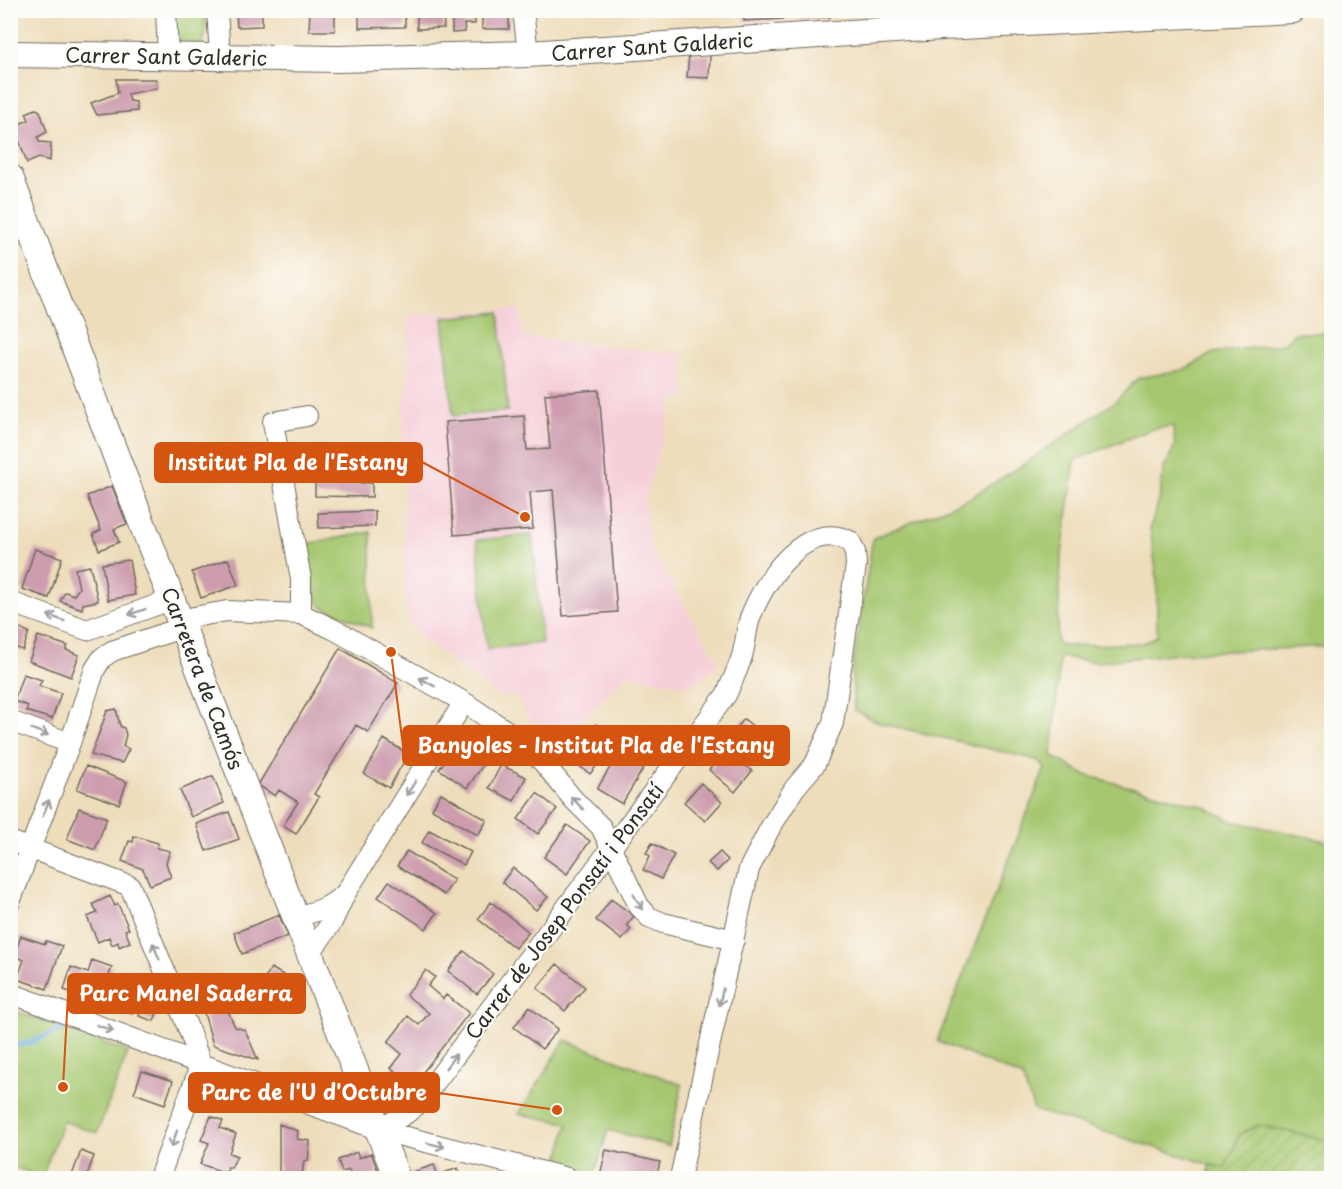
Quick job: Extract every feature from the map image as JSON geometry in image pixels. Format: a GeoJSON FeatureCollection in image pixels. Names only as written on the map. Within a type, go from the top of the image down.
{"type":"FeatureCollection","features":[{"type":"Feature","properties":{"kind":"street"},"geometry":{"type":"LineString","coordinates":[[166,10],[168,56]]}},
{"type":"Feature","properties":{"kind":"street"},"geometry":{"type":"LineString","coordinates":[[217,10],[220,56]]}},
{"type":"Feature","properties":{"kind":"street"},"geometry":{"type":"LineString","coordinates":[[522,10],[528,54]]}},
{"type":"Feature","properties":{"kind":"street","name":"Carrer Sant Galderic"},"geometry":{"type":"LineString","coordinates":[[10,54],[338,59],[528,54],[941,27],[988,18],[1293,10]]}},
{"type":"Feature","properties":{"kind":"street","name":"Carretera de Camós"},"geometry":{"type":"LineString","coordinates":[[10,177],[397,1179]]}},
{"type":"Feature","properties":{"kind":"street"},"geometry":{"type":"LineString","coordinates":[[302,614],[301,579],[273,422],[307,416]]}},
{"type":"Feature","properties":{"kind":"street","name":"Carrer de Josep Ponsatí i Ponsatí"},"geometry":{"type":"LineString","coordinates":[[380,1130],[421,1101],[726,695],[742,656],[750,618],[763,591],[786,558],[815,538],[826,535],[840,536],[850,541],[855,552],[856,565],[833,723],[815,764],[794,789],[756,852],[749,869],[734,940]]}},
{"type":"Feature","properties":{"kind":"street"},"geometry":{"type":"LineString","coordinates":[[10,602],[87,630],[101,624],[227,611],[302,614],[464,702],[514,736],[542,761],[573,799],[601,827],[639,906],[649,917],[663,923],[734,940],[680,1179]]}},
{"type":"Feature","properties":{"kind":"street"},"geometry":{"type":"LineString","coordinates":[[10,902],[70,743],[95,669],[102,658],[112,651],[179,616]]}},
{"type":"Feature","properties":{"kind":"street"},"geometry":{"type":"LineString","coordinates":[[101,624],[112,651]]}},
{"type":"Feature","properties":{"kind":"street"},"geometry":{"type":"LineString","coordinates":[[311,952],[333,922],[345,894],[464,702]]}},
{"type":"Feature","properties":{"kind":"street"},"geometry":{"type":"LineString","coordinates":[[10,722],[70,743]]}},
{"type":"Feature","properties":{"kind":"street"},"geometry":{"type":"LineString","coordinates":[[10,841],[130,886],[201,1064],[159,1179]]}},
{"type":"Feature","properties":{"kind":"street"},"geometry":{"type":"LineString","coordinates":[[296,916],[330,907],[345,894]]}},
{"type":"Feature","properties":{"kind":"street"},"geometry":{"type":"LineString","coordinates":[[10,993],[380,1130],[567,1179]]}},
{"type":"Feature","properties":{"kind":"shaded area"},"geometry":{"type":"Polygon","coordinates":[[[520,309],[523,337],[682,354],[686,398],[671,400],[672,405],[644,502],[651,549],[719,664],[690,686],[626,675],[559,745],[553,735],[541,741],[515,693],[502,698],[421,638],[410,624],[405,607],[403,412],[409,367],[407,316],[520,309]]]}},
{"type":"Feature","properties":{"kind":"green space"},"geometry":{"type":"Polygon","coordinates":[[[174,11],[204,11],[205,36],[198,48],[185,47],[175,39],[174,11]]]}},
{"type":"Feature","properties":{"kind":"green space"},"geometry":{"type":"Polygon","coordinates":[[[499,312],[508,411],[453,416],[443,318],[499,312]]]}},
{"type":"Feature","properties":{"kind":"green space"},"geometry":{"type":"Polygon","coordinates":[[[1295,333],[1331,335],[1331,646],[1171,654],[1096,662],[1060,657],[1052,756],[1085,775],[1203,806],[1232,821],[1331,842],[1331,1141],[1301,1135],[1239,1135],[1225,1169],[1034,1110],[1022,1077],[937,1041],[1045,768],[1037,760],[880,723],[854,710],[852,673],[873,538],[970,498],[1116,401],[1138,378],[1183,370],[1213,353],[1283,344],[1295,333]],[[1173,426],[1152,429],[1075,460],[1061,561],[1057,643],[1066,646],[1143,643],[1157,636],[1157,578],[1150,527],[1159,501],[1164,468],[1175,446],[1173,426]]]}},
{"type":"Feature","properties":{"kind":"green space"},"geometry":{"type":"Polygon","coordinates":[[[371,532],[372,628],[322,607],[317,601],[306,544],[371,532]]]}},
{"type":"Feature","properties":{"kind":"green space"},"geometry":{"type":"Polygon","coordinates":[[[532,535],[542,643],[487,649],[477,540],[532,535]]]}},
{"type":"Feature","properties":{"kind":"green space"},"geometry":{"type":"Polygon","coordinates":[[[10,1009],[128,1052],[97,1133],[63,1121],[42,1177],[11,1166],[10,1009]]]}},
{"type":"Feature","properties":{"kind":"green space"},"geometry":{"type":"Polygon","coordinates":[[[565,1040],[682,1085],[669,1146],[608,1130],[595,1173],[558,1164],[568,1123],[519,1114],[565,1040]]]}},
{"type":"Feature","properties":{"kind":"green space"},"geometry":{"type":"Polygon","coordinates":[[[1258,1125],[1331,1141],[1331,1178],[1208,1178],[1210,1165],[1225,1168],[1239,1135],[1258,1125]]]}},
{"type":"Feature","properties":{"kind":"building"},"geometry":{"type":"Polygon","coordinates":[[[236,10],[262,10],[262,26],[237,27],[236,10]]]}},
{"type":"Feature","properties":{"kind":"building"},"geometry":{"type":"Polygon","coordinates":[[[310,10],[335,10],[335,31],[309,31],[310,10]]]}},
{"type":"Feature","properties":{"kind":"building"},"geometry":{"type":"Polygon","coordinates":[[[359,10],[405,10],[405,27],[359,28],[359,10]]]}},
{"type":"Feature","properties":{"kind":"building"},"geometry":{"type":"Polygon","coordinates":[[[417,10],[443,10],[444,28],[417,29],[417,10]]]}},
{"type":"Feature","properties":{"kind":"building"},"geometry":{"type":"Polygon","coordinates":[[[452,10],[475,10],[475,24],[464,24],[465,32],[452,33],[452,10]]]}},
{"type":"Feature","properties":{"kind":"building"},"geometry":{"type":"Polygon","coordinates":[[[482,10],[509,10],[509,29],[482,29],[482,10]]]}},
{"type":"Feature","properties":{"kind":"building"},"geometry":{"type":"Polygon","coordinates":[[[744,10],[783,10],[783,19],[744,21],[744,10]]]}},
{"type":"Feature","properties":{"kind":"building"},"geometry":{"type":"Polygon","coordinates":[[[796,10],[830,10],[830,17],[796,18],[796,10]]]}},
{"type":"Feature","properties":{"kind":"building"},"geometry":{"type":"Polygon","coordinates":[[[689,54],[710,55],[709,78],[687,77],[689,54]]]}},
{"type":"Feature","properties":{"kind":"building"},"geometry":{"type":"Polygon","coordinates":[[[116,79],[156,79],[157,88],[128,94],[130,101],[136,102],[137,111],[97,115],[91,103],[118,93],[116,79]]]}},
{"type":"Feature","properties":{"kind":"building"},"geometry":{"type":"Polygon","coordinates":[[[36,109],[40,111],[47,132],[38,137],[39,142],[51,143],[50,161],[39,158],[27,163],[14,126],[29,120],[26,113],[36,109]]]}},
{"type":"Feature","properties":{"kind":"building"},"geometry":{"type":"Polygon","coordinates":[[[599,390],[617,612],[563,616],[553,490],[530,492],[533,529],[454,535],[445,422],[524,416],[527,450],[550,449],[545,394],[599,390]]]}},
{"type":"Feature","properties":{"kind":"building"},"geometry":{"type":"Polygon","coordinates":[[[315,482],[372,483],[372,497],[315,496],[315,482]]]}},
{"type":"Feature","properties":{"kind":"building"},"geometry":{"type":"Polygon","coordinates":[[[112,486],[127,524],[114,529],[119,542],[99,550],[93,534],[101,530],[87,496],[112,486]]]}},
{"type":"Feature","properties":{"kind":"building"},"geometry":{"type":"Polygon","coordinates":[[[375,511],[375,526],[319,528],[318,513],[375,511]]]}},
{"type":"Feature","properties":{"kind":"building"},"geometry":{"type":"Polygon","coordinates":[[[35,549],[62,558],[49,598],[22,589],[35,549]]]}},
{"type":"Feature","properties":{"kind":"building"},"geometry":{"type":"Polygon","coordinates":[[[228,559],[238,585],[201,598],[192,572],[228,559]]]}},
{"type":"Feature","properties":{"kind":"building"},"geometry":{"type":"Polygon","coordinates":[[[129,560],[135,595],[108,600],[102,564],[129,560]]]}},
{"type":"Feature","properties":{"kind":"building"},"geometry":{"type":"Polygon","coordinates":[[[90,566],[98,601],[83,604],[82,609],[60,601],[65,592],[74,595],[79,588],[75,569],[90,566]]]}},
{"type":"Feature","properties":{"kind":"building"},"geometry":{"type":"Polygon","coordinates":[[[10,625],[29,632],[23,650],[13,647],[11,654],[10,625]]]}},
{"type":"Feature","properties":{"kind":"building"},"geometry":{"type":"Polygon","coordinates":[[[38,636],[68,646],[66,650],[79,655],[71,677],[29,661],[38,636]]]}},
{"type":"Feature","properties":{"kind":"building"},"geometry":{"type":"Polygon","coordinates":[[[340,648],[398,683],[368,732],[356,725],[314,794],[319,797],[296,834],[283,826],[298,802],[279,790],[275,796],[258,785],[340,648]]]}},
{"type":"Feature","properties":{"kind":"building"},"geometry":{"type":"Polygon","coordinates":[[[23,674],[42,680],[39,686],[61,693],[52,719],[26,711],[28,706],[14,701],[23,674]]]}},
{"type":"Feature","properties":{"kind":"building"},"geometry":{"type":"Polygon","coordinates":[[[116,709],[120,726],[124,728],[126,735],[123,746],[129,749],[122,763],[91,755],[107,711],[116,709]]]}},
{"type":"Feature","properties":{"kind":"building"},"geometry":{"type":"Polygon","coordinates":[[[744,719],[773,742],[758,761],[729,738],[744,719]]]}},
{"type":"Feature","properties":{"kind":"building"},"geometry":{"type":"Polygon","coordinates":[[[596,724],[617,741],[590,774],[569,758],[596,724]]]}},
{"type":"Feature","properties":{"kind":"building"},"geometry":{"type":"Polygon","coordinates":[[[466,731],[493,751],[467,788],[439,769],[466,731]]]}},
{"type":"Feature","properties":{"kind":"building"},"geometry":{"type":"Polygon","coordinates":[[[384,739],[408,754],[389,788],[364,774],[384,739]]]}},
{"type":"Feature","properties":{"kind":"building"},"geometry":{"type":"Polygon","coordinates":[[[621,749],[646,764],[622,804],[597,789],[621,749]]]}},
{"type":"Feature","properties":{"kind":"building"},"geometry":{"type":"Polygon","coordinates":[[[726,749],[752,771],[735,792],[709,770],[726,749]]]}},
{"type":"Feature","properties":{"kind":"building"},"geometry":{"type":"Polygon","coordinates":[[[501,765],[526,777],[514,801],[489,788],[501,765]]]}},
{"type":"Feature","properties":{"kind":"building"},"geometry":{"type":"Polygon","coordinates":[[[86,766],[127,782],[119,804],[77,789],[86,766]]]}},
{"type":"Feature","properties":{"kind":"building"},"geometry":{"type":"Polygon","coordinates":[[[213,776],[224,803],[191,817],[180,790],[213,776]]]}},
{"type":"Feature","properties":{"kind":"building"},"geometry":{"type":"Polygon","coordinates":[[[701,783],[722,802],[705,821],[684,802],[701,783]]]}},
{"type":"Feature","properties":{"kind":"building"},"geometry":{"type":"Polygon","coordinates":[[[441,793],[487,820],[478,835],[432,809],[441,793]]]}},
{"type":"Feature","properties":{"kind":"building"},"geometry":{"type":"Polygon","coordinates":[[[537,793],[557,809],[538,834],[518,819],[537,793]]]}},
{"type":"Feature","properties":{"kind":"building"},"geometry":{"type":"Polygon","coordinates":[[[79,808],[107,818],[95,850],[67,839],[79,808]]]}},
{"type":"Feature","properties":{"kind":"building"},"geometry":{"type":"Polygon","coordinates":[[[229,812],[239,839],[206,851],[196,824],[229,812]]]}},
{"type":"Feature","properties":{"kind":"building"},"geometry":{"type":"Polygon","coordinates":[[[567,825],[590,841],[567,874],[544,857],[567,825]]]}},
{"type":"Feature","properties":{"kind":"building"},"geometry":{"type":"Polygon","coordinates":[[[429,830],[471,852],[464,865],[422,843],[429,830]]]}},
{"type":"Feature","properties":{"kind":"building"},"geometry":{"type":"Polygon","coordinates":[[[134,836],[158,843],[157,848],[170,851],[166,863],[171,877],[150,885],[143,869],[122,861],[129,841],[133,842],[134,836]]]}},
{"type":"Feature","properties":{"kind":"building"},"geometry":{"type":"Polygon","coordinates":[[[652,843],[674,855],[661,879],[643,870],[650,856],[646,853],[652,843]]]}},
{"type":"Feature","properties":{"kind":"building"},"geometry":{"type":"Polygon","coordinates":[[[407,851],[454,880],[444,895],[397,866],[407,851]]]}},
{"type":"Feature","properties":{"kind":"building"},"geometry":{"type":"Polygon","coordinates":[[[720,852],[728,860],[717,871],[708,863],[720,852]]]}},
{"type":"Feature","properties":{"kind":"building"},"geometry":{"type":"Polygon","coordinates":[[[513,868],[548,897],[536,910],[502,882],[513,868]]]}},
{"type":"Feature","properties":{"kind":"building"},"geometry":{"type":"Polygon","coordinates":[[[389,881],[437,913],[426,929],[378,897],[389,881]]]}},
{"type":"Feature","properties":{"kind":"building"},"geometry":{"type":"Polygon","coordinates":[[[110,896],[115,906],[118,904],[129,929],[125,930],[130,942],[119,947],[118,942],[112,945],[109,937],[98,942],[87,917],[97,913],[93,904],[110,896]]]}},
{"type":"Feature","properties":{"kind":"building"},"geometry":{"type":"Polygon","coordinates":[[[611,899],[634,916],[627,925],[631,929],[622,940],[596,920],[611,899]]]}},
{"type":"Feature","properties":{"kind":"building"},"geometry":{"type":"Polygon","coordinates":[[[491,902],[529,932],[515,948],[478,919],[491,902]]]}},
{"type":"Feature","properties":{"kind":"building"},"geometry":{"type":"Polygon","coordinates":[[[279,915],[288,936],[242,954],[234,933],[279,915]]]}},
{"type":"Feature","properties":{"kind":"building"},"geometry":{"type":"Polygon","coordinates":[[[21,936],[45,944],[46,941],[62,946],[47,989],[17,979],[24,960],[14,956],[21,936]]]}},
{"type":"Feature","properties":{"kind":"building"},"geometry":{"type":"Polygon","coordinates":[[[464,951],[493,974],[477,994],[448,971],[464,951]]]}},
{"type":"Feature","properties":{"kind":"building"},"geometry":{"type":"Polygon","coordinates":[[[92,960],[112,967],[100,1002],[64,990],[71,967],[88,973],[92,960]]]}},
{"type":"Feature","properties":{"kind":"building"},"geometry":{"type":"Polygon","coordinates":[[[557,964],[585,987],[565,1011],[537,988],[557,964]]]}},
{"type":"Feature","properties":{"kind":"building"},"geometry":{"type":"Polygon","coordinates":[[[271,968],[285,976],[265,1010],[251,1002],[271,968]]]}},
{"type":"Feature","properties":{"kind":"building"},"geometry":{"type":"Polygon","coordinates":[[[426,970],[435,977],[428,986],[443,999],[446,995],[469,1013],[413,1085],[391,1068],[402,1054],[388,1042],[408,1016],[419,1025],[429,1013],[406,995],[426,970]]]}},
{"type":"Feature","properties":{"kind":"building"},"geometry":{"type":"Polygon","coordinates":[[[126,979],[154,988],[152,993],[156,995],[153,1002],[160,1005],[154,1021],[139,1016],[141,1010],[134,1008],[132,1014],[115,1008],[126,979]]]}},
{"type":"Feature","properties":{"kind":"building"},"geometry":{"type":"Polygon","coordinates":[[[225,1004],[235,1027],[245,1030],[258,1060],[213,1045],[204,1013],[225,1004]]]}},
{"type":"Feature","properties":{"kind":"building"},"geometry":{"type":"Polygon","coordinates":[[[529,1007],[558,1029],[542,1049],[514,1027],[529,1007]]]}},
{"type":"Feature","properties":{"kind":"building"},"geometry":{"type":"Polygon","coordinates":[[[142,1071],[173,1081],[165,1104],[134,1093],[142,1071]]]}},
{"type":"Feature","properties":{"kind":"building"},"geometry":{"type":"Polygon","coordinates":[[[211,1116],[223,1121],[220,1128],[236,1134],[229,1153],[237,1156],[226,1173],[200,1164],[209,1143],[201,1140],[211,1116]]]}},
{"type":"Feature","properties":{"kind":"building"},"geometry":{"type":"Polygon","coordinates":[[[279,1124],[298,1131],[297,1139],[310,1141],[308,1161],[304,1161],[302,1175],[295,1174],[295,1178],[279,1178],[279,1124]]]}},
{"type":"Feature","properties":{"kind":"building"},"geometry":{"type":"Polygon","coordinates":[[[606,1150],[660,1162],[656,1178],[600,1176],[606,1150]]]}},
{"type":"Feature","properties":{"kind":"building"},"geometry":{"type":"Polygon","coordinates":[[[81,1151],[94,1156],[86,1178],[71,1178],[81,1151]]]}},
{"type":"Feature","properties":{"kind":"building"},"geometry":{"type":"Polygon","coordinates":[[[357,1152],[359,1158],[371,1153],[379,1173],[364,1178],[352,1178],[349,1170],[342,1172],[338,1160],[357,1152]]]}},
{"type":"Feature","properties":{"kind":"building"},"geometry":{"type":"Polygon","coordinates":[[[434,1165],[438,1175],[458,1168],[460,1175],[450,1178],[412,1178],[410,1173],[434,1165]]]}},
{"type":"Feature","properties":{"kind":"waterway"},"geometry":{"type":"LineString","coordinates":[[10,1047],[32,1042],[62,1029]]}},
{"type":"Feature","properties":{"kind":"place","name":"Institut Pla de l'Estany"},"geometry":{"type":"Point","coordinates":[525,517]}},
{"type":"Feature","properties":{"kind":"place","name":"Banyoles - Institut Pla de l'Estany"},"geometry":{"type":"Point","coordinates":[391,652]}},
{"type":"Feature","properties":{"kind":"place","name":"Parc Manel Saderra"},"geometry":{"type":"Point","coordinates":[63,1087]}},
{"type":"Feature","properties":{"kind":"place","name":"Parc de l'U d'Octubre"},"geometry":{"type":"Point","coordinates":[557,1110]}}]}
